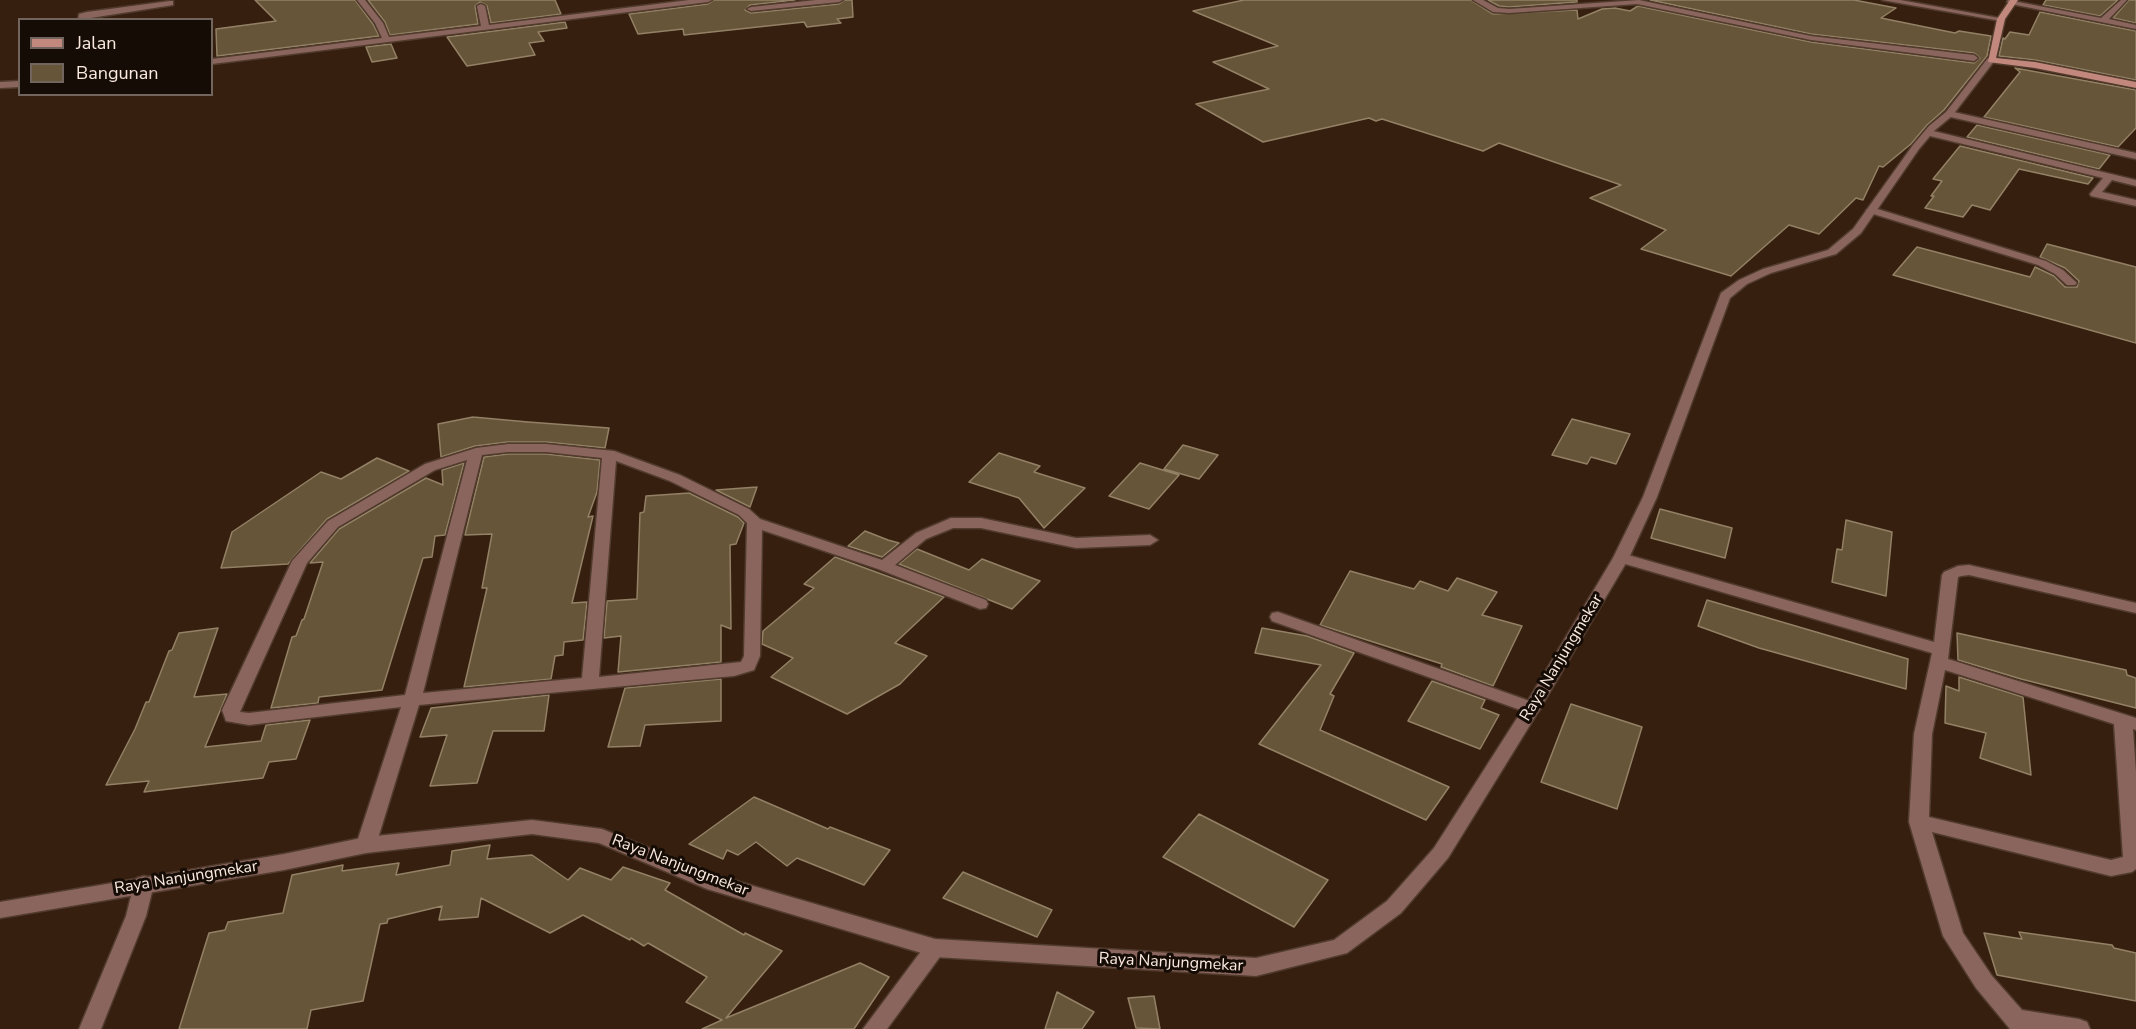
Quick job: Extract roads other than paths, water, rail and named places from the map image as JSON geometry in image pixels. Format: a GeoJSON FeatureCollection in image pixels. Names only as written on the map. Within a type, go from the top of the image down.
{"type":"FeatureCollection","features":[{"type":"Feature","properties":{"kind":"main road","name":"Raya Nanjungmekar"},"geometry":{"type":"LineString","coordinates":[[1991,60],[2001,19],[2012,1]]}},
{"type":"Feature","properties":{"kind":"main road"},"geometry":{"type":"LineString","coordinates":[[1991,60],[2035,65],[2136,85]]}},
{"type":"Feature","properties":{"kind":"street"},"geometry":{"type":"LineString","coordinates":[[362,0],[379,23],[387,41]]}},
{"type":"Feature","properties":{"kind":"street"},"geometry":{"type":"LineString","coordinates":[[213,62],[486,28],[506,30],[602,13],[708,0]]}},
{"type":"Feature","properties":{"kind":"street"},"geometry":{"type":"LineString","coordinates":[[751,9],[773,3],[839,0]]}},
{"type":"Feature","properties":{"kind":"street"},"geometry":{"type":"LineString","coordinates":[[1477,0],[1496,10],[1509,11],[1640,2]]}},
{"type":"Feature","properties":{"kind":"street"},"geometry":{"type":"LineString","coordinates":[[1628,0],[1800,37],[1991,60]]}},
{"type":"Feature","properties":{"kind":"street"},"geometry":{"type":"LineString","coordinates":[[1887,0],[2001,19]]}},
{"type":"Feature","properties":{"kind":"street"},"geometry":{"type":"LineString","coordinates":[[2104,20],[2122,0],[2136,3]]}},
{"type":"Feature","properties":{"kind":"street"},"geometry":{"type":"LineString","coordinates":[[2012,1],[2136,27]]}},
{"type":"Feature","properties":{"kind":"street"},"geometry":{"type":"LineString","coordinates":[[82,18],[83,15],[126,4],[170,3]]}},
{"type":"Feature","properties":{"kind":"street"},"geometry":{"type":"LineString","coordinates":[[594,3],[602,13]]}},
{"type":"Feature","properties":{"kind":"street"},"geometry":{"type":"LineString","coordinates":[[481,6],[486,28]]}},
{"type":"Feature","properties":{"kind":"street","name":"Raya Nanjungmekar"},"geometry":{"type":"LineString","coordinates":[[0,910],[284,862],[366,845],[532,827],[602,836],[714,883],[935,948],[1256,967],[1340,946],[1394,907],[1441,853],[1532,708],[1621,558],[1650,497],[1725,296],[1743,282],[1767,271],[1832,252],[1857,231],[1929,133],[1948,114],[1991,60]]}},
{"type":"Feature","properties":{"kind":"street"},"geometry":{"type":"LineString","coordinates":[[0,85],[18,84]]}},
{"type":"Feature","properties":{"kind":"street"},"geometry":{"type":"LineString","coordinates":[[1948,114],[2136,156]]}},
{"type":"Feature","properties":{"kind":"street"},"geometry":{"type":"LineString","coordinates":[[1929,133],[2136,183]]}},
{"type":"Feature","properties":{"kind":"street"},"geometry":{"type":"LineString","coordinates":[[2109,177],[2094,194],[2136,203]]}},
{"type":"Feature","properties":{"kind":"street"},"geometry":{"type":"LineString","coordinates":[[1871,210],[2042,263],[2059,272],[2071,283]]}},
{"type":"Feature","properties":{"kind":"street"},"geometry":{"type":"LineString","coordinates":[[755,522],[752,656],[748,666],[734,670],[412,700],[249,719],[232,717],[231,710],[300,561],[333,524],[430,467],[476,452],[508,448],[546,448],[609,454],[675,478],[744,512],[755,522],[884,566],[980,604]]}},
{"type":"Feature","properties":{"kind":"street"},"geometry":{"type":"LineString","coordinates":[[366,845],[412,700],[476,452]]}},
{"type":"Feature","properties":{"kind":"street"},"geometry":{"type":"LineString","coordinates":[[590,684],[609,454]]}},
{"type":"Feature","properties":{"kind":"street"},"geometry":{"type":"LineString","coordinates":[[884,566],[921,536],[951,523],[990,525],[1076,543],[1150,540]]}},
{"type":"Feature","properties":{"kind":"street"},"geometry":{"type":"LineString","coordinates":[[1621,558],[1940,656],[2129,722],[2133,861],[2125,866],[2111,868],[1918,822]]}},
{"type":"Feature","properties":{"kind":"street"},"geometry":{"type":"LineString","coordinates":[[2079,1029],[2018,1023],[1984,982],[1953,936],[1918,822],[1923,734],[1940,656],[1950,575],[1958,571],[1969,570],[2136,608]]}},
{"type":"Feature","properties":{"kind":"street"},"geometry":{"type":"LineString","coordinates":[[1278,617],[1532,708]]}},
{"type":"Feature","properties":{"kind":"street"},"geometry":{"type":"LineString","coordinates":[[90,1029],[136,916],[144,884]]}},
{"type":"Feature","properties":{"kind":"street"},"geometry":{"type":"LineString","coordinates":[[874,1029],[935,948]]}}]}
